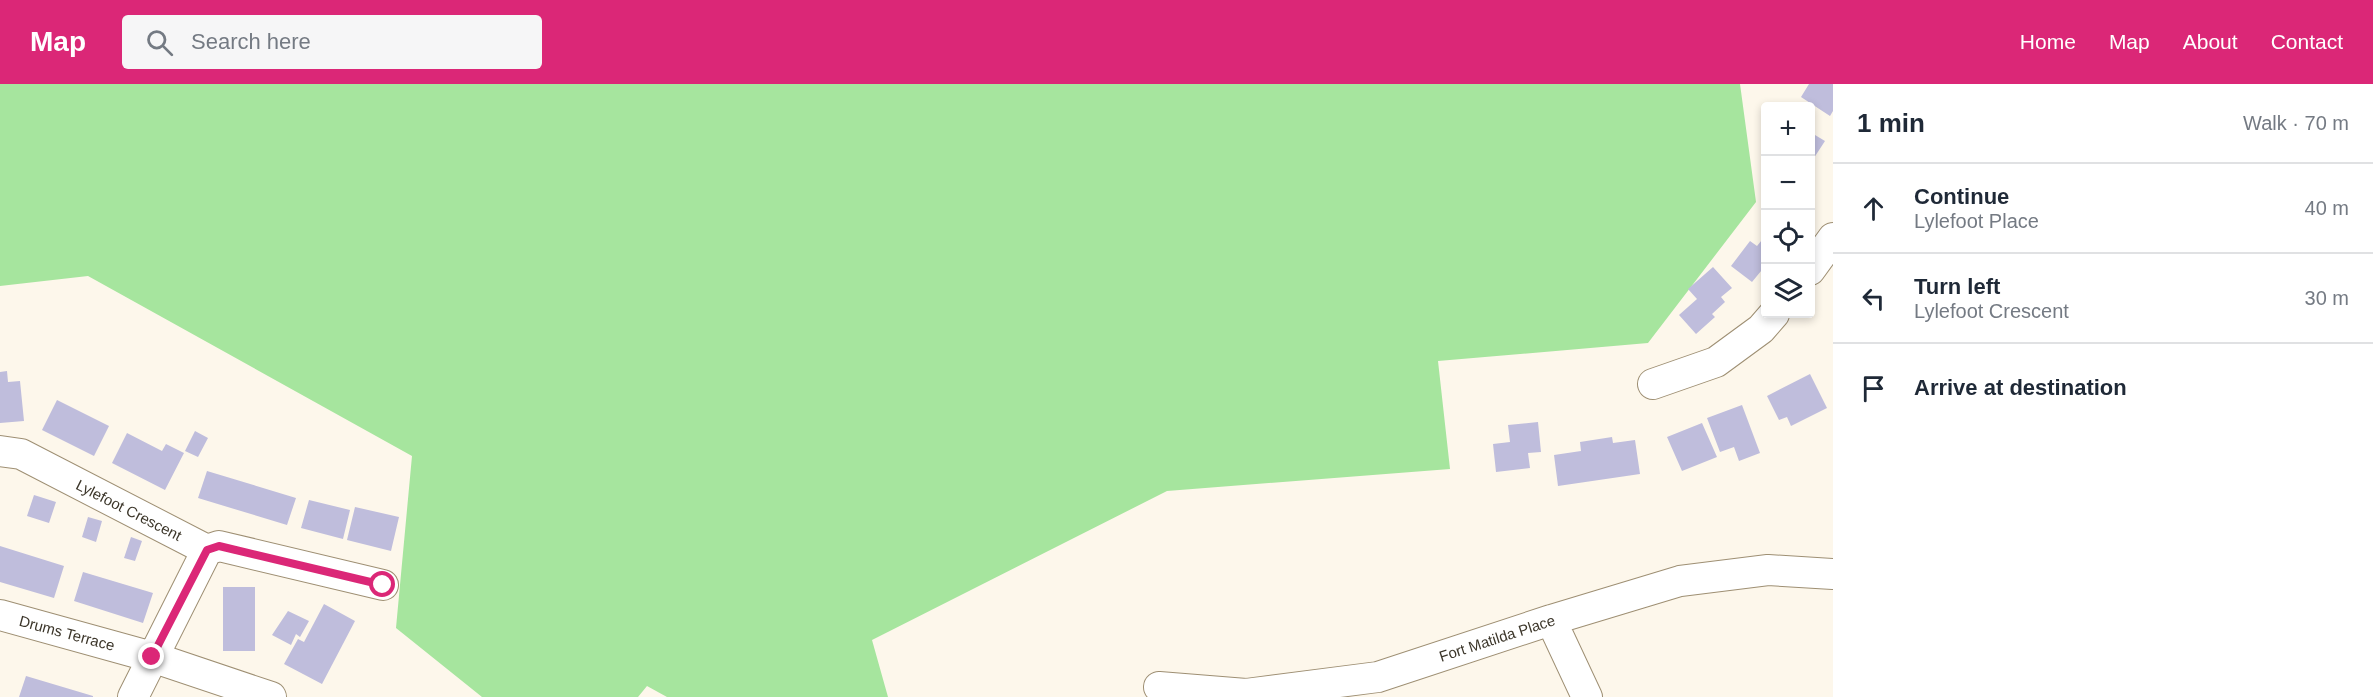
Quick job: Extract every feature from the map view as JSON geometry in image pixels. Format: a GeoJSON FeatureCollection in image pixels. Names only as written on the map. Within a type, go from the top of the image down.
{"type":"FeatureCollection","features":[{"type":"Feature","properties":{"kind":"street"},"geometry":{"type":"LineString","coordinates":[[1814,264],[1833,238]]}},
{"type":"Feature","properties":{"kind":"street"},"geometry":{"type":"LineString","coordinates":[[1653,384],[1716,362],[1761,329],[1771,318]]}},
{"type":"Feature","properties":{"kind":"street","name":"Lylefoot Crescent"},"geometry":{"type":"LineString","coordinates":[[0,451],[21,454],[207,550]]}},
{"type":"Feature","properties":{"kind":"street"},"geometry":{"type":"LineString","coordinates":[[133,697],[207,550],[219,546],[383,585]]}},
{"type":"Feature","properties":{"kind":"street","name":"Fort Matilda Place"},"geometry":{"type":"LineString","coordinates":[[1159,687],[1246,694],[1378,677],[1680,580],[1768,570],[1833,574]]}},
{"type":"Feature","properties":{"kind":"street","name":"Drums Terrace"},"geometry":{"type":"LineString","coordinates":[[0,615],[152,657],[270,697]]}},
{"type":"Feature","properties":{"kind":"street"},"geometry":{"type":"LineString","coordinates":[[1551,620],[1587,697]]}},
{"type":"Feature","properties":{"kind":"green space"},"geometry":{"type":"Polygon","coordinates":[[[0,84],[1740,84],[1756,202],[1648,343],[1438,361],[1450,469],[1167,491],[872,640],[888,697],[667,697],[647,686],[638,697],[482,697],[396,628],[412,456],[88,276],[0,286],[0,84]]]}},
{"type":"Feature","properties":{"kind":"building"},"geometry":{"type":"Polygon","coordinates":[[[1809,84],[1833,84],[1833,111],[1830,116],[1815,106],[1815,102],[1809,102],[1801,97],[1809,84]]]}},
{"type":"Feature","properties":{"kind":"building"},"geometry":{"type":"Polygon","coordinates":[[[1815,135],[1825,141],[1815,156],[1815,135]]]}},
{"type":"Feature","properties":{"kind":"building"},"geometry":{"type":"Polygon","coordinates":[[[1750,241],[1757,246],[1761,241],[1761,271],[1752,282],[1731,266],[1750,241]]]}},
{"type":"Feature","properties":{"kind":"building"},"geometry":{"type":"Polygon","coordinates":[[[1713,267],[1732,288],[1721,297],[1725,302],[1712,314],[1715,317],[1696,334],[1679,315],[1697,299],[1688,289],[1713,267]]]}},
{"type":"Feature","properties":{"kind":"building"},"geometry":{"type":"Polygon","coordinates":[[[7,371],[8,382],[20,381],[24,421],[0,423],[0,372],[7,371]]]}},
{"type":"Feature","properties":{"kind":"building"},"geometry":{"type":"Polygon","coordinates":[[[1810,374],[1827,408],[1791,426],[1787,417],[1779,420],[1767,396],[1810,374]]]}},
{"type":"Feature","properties":{"kind":"building"},"geometry":{"type":"Polygon","coordinates":[[[57,400],[109,426],[94,456],[42,430],[57,400]]]}},
{"type":"Feature","properties":{"kind":"building"},"geometry":{"type":"Polygon","coordinates":[[[1742,405],[1760,453],[1739,461],[1734,447],[1720,452],[1707,418],[1742,405]]]}},
{"type":"Feature","properties":{"kind":"building"},"geometry":{"type":"Polygon","coordinates":[[[1538,422],[1541,452],[1528,453],[1530,468],[1496,472],[1493,444],[1510,442],[1508,425],[1538,422]]]}},
{"type":"Feature","properties":{"kind":"building"},"geometry":{"type":"Polygon","coordinates":[[[1702,423],[1717,457],[1682,471],[1667,437],[1702,423]]]}},
{"type":"Feature","properties":{"kind":"building"},"geometry":{"type":"Polygon","coordinates":[[[195,431],[208,438],[198,457],[185,451],[195,431]]]}},
{"type":"Feature","properties":{"kind":"building"},"geometry":{"type":"Polygon","coordinates":[[[127,433],[162,451],[166,444],[184,453],[165,490],[112,463],[127,433]]]}},
{"type":"Feature","properties":{"kind":"building"},"geometry":{"type":"Polygon","coordinates":[[[1612,437],[1613,443],[1635,440],[1640,474],[1558,486],[1554,455],[1581,451],[1580,442],[1612,437]]]}},
{"type":"Feature","properties":{"kind":"building"},"geometry":{"type":"Polygon","coordinates":[[[207,471],[296,498],[287,525],[198,498],[207,471]]]}},
{"type":"Feature","properties":{"kind":"building"},"geometry":{"type":"Polygon","coordinates":[[[34,495],[56,502],[49,523],[27,516],[34,495]]]}},
{"type":"Feature","properties":{"kind":"building"},"geometry":{"type":"Polygon","coordinates":[[[309,500],[350,510],[343,539],[301,528],[309,500]]]}},
{"type":"Feature","properties":{"kind":"building"},"geometry":{"type":"Polygon","coordinates":[[[355,507],[399,517],[391,551],[347,540],[355,507]]]}},
{"type":"Feature","properties":{"kind":"building"},"geometry":{"type":"Polygon","coordinates":[[[88,517],[102,521],[96,542],[82,537],[88,517]]]}},
{"type":"Feature","properties":{"kind":"building"},"geometry":{"type":"Polygon","coordinates":[[[131,537],[142,541],[135,561],[124,558],[131,537]]]}},
{"type":"Feature","properties":{"kind":"building"},"geometry":{"type":"Polygon","coordinates":[[[0,546],[64,566],[54,598],[0,582],[0,546]]]}},
{"type":"Feature","properties":{"kind":"building"},"geometry":{"type":"Polygon","coordinates":[[[83,572],[153,593],[143,623],[74,601],[83,572]]]}},
{"type":"Feature","properties":{"kind":"building"},"geometry":{"type":"Polygon","coordinates":[[[223,587],[255,587],[255,651],[223,651],[223,587]]]}},
{"type":"Feature","properties":{"kind":"building"},"geometry":{"type":"Polygon","coordinates":[[[324,604],[355,621],[322,684],[284,664],[298,639],[304,642],[324,604]]]}},
{"type":"Feature","properties":{"kind":"building"},"geometry":{"type":"Polygon","coordinates":[[[288,611],[309,621],[300,637],[296,634],[291,645],[272,635],[288,611]]]}},
{"type":"Feature","properties":{"kind":"building"},"geometry":{"type":"Polygon","coordinates":[[[26,676],[93,696],[93,697],[19,697],[26,676]]]}},
{"type":"Feature","properties":{"kind":"route"},"geometry":{"type":"LineString","coordinates":[[152,657],[207,550],[219,546],[383,585]]}}]}
